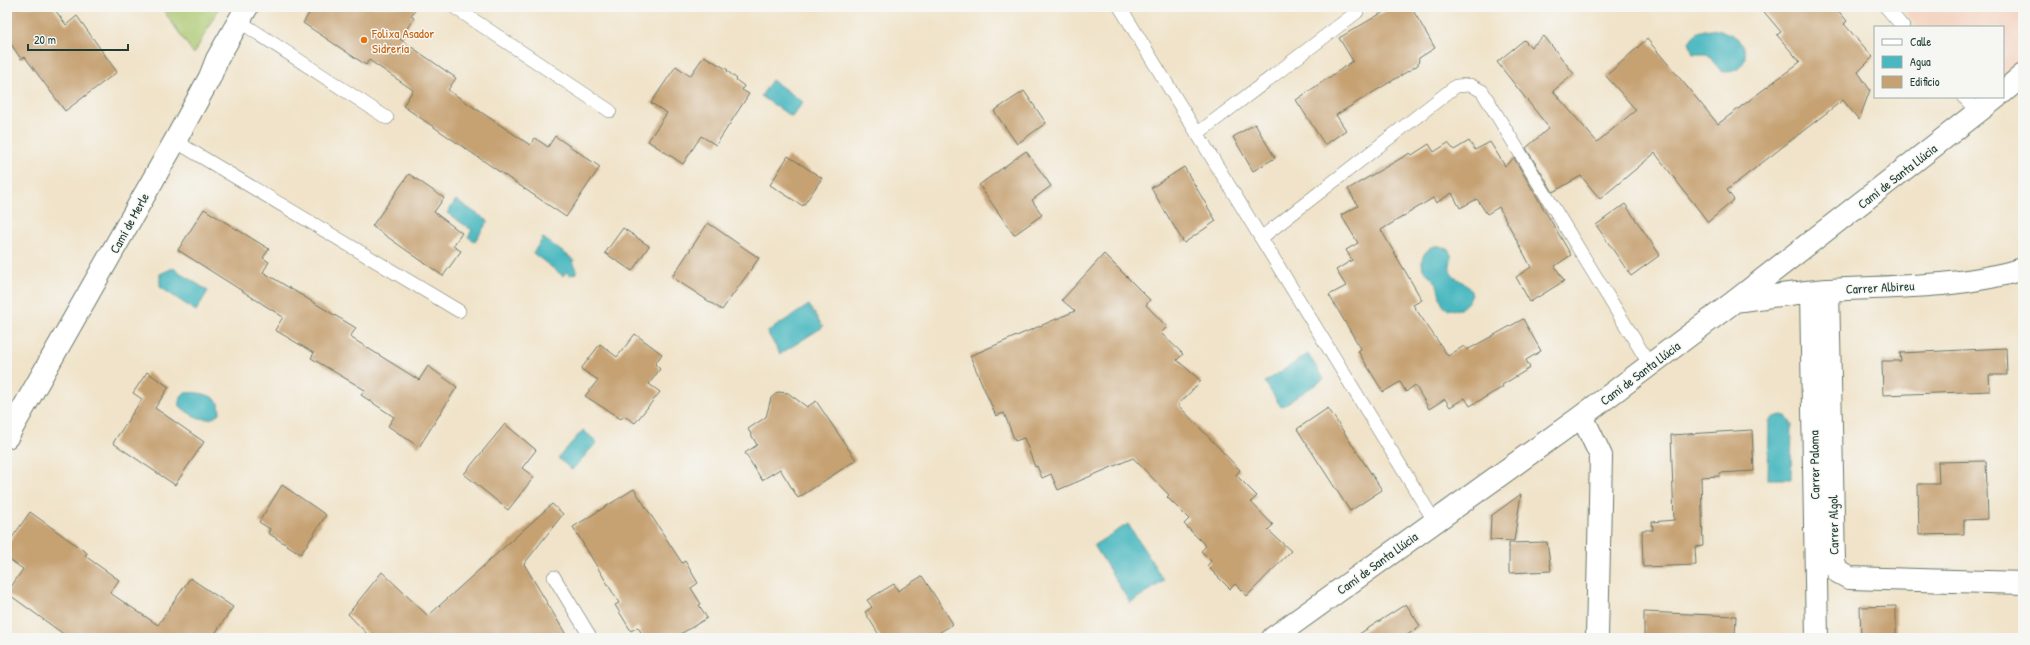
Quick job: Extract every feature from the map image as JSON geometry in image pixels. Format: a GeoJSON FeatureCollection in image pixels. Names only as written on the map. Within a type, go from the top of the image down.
{"type":"FeatureCollection","features":[{"type":"Feature","properties":{"kind":"street","name":"Camí de Merle"},"geometry":{"type":"LineString","coordinates":[[7,435],[175,142],[243,14]]}},
{"type":"Feature","properties":{"kind":"street"},"geometry":{"type":"LineString","coordinates":[[2004,91],[2023,75]]}},
{"type":"Feature","properties":{"kind":"street","name":"Camí de Santa Llúcia"},"geometry":{"type":"LineString","coordinates":[[1274,638],[1582,416],[1735,301],[1996,98]]}},
{"type":"Feature","properties":{"kind":"street","name":"Carrer Albireu"},"geometry":{"type":"LineString","coordinates":[[1735,301],[1819,291],[1942,284],[1998,277],[2023,269]]}},
{"type":"Feature","properties":{"kind":"street","name":"Carrer Algol"},"geometry":{"type":"LineString","coordinates":[[1819,291],[1834,563],[1838,572],[1849,578],[2023,583]]}},
{"type":"Feature","properties":{"kind":"street","name":"Carrer Paloma"},"geometry":{"type":"LineString","coordinates":[[1817,638],[1819,291]]}},
{"type":"Feature","properties":{"kind":"street"},"geometry":{"type":"LineString","coordinates":[[1582,416],[1601,456],[1597,638]]}},
{"type":"Feature","properties":{"kind":"lane"},"geometry":{"type":"LineString","coordinates":[[454,7],[610,111]]}},
{"type":"Feature","properties":{"kind":"lane"},"geometry":{"type":"LineString","coordinates":[[1120,7],[1435,522]]}},
{"type":"Feature","properties":{"kind":"lane"},"geometry":{"type":"LineString","coordinates":[[1886,7],[1902,26]]}},
{"type":"Feature","properties":{"kind":"lane"},"geometry":{"type":"LineString","coordinates":[[1198,133],[1357,12]]}},
{"type":"Feature","properties":{"kind":"lane"},"geometry":{"type":"LineString","coordinates":[[243,14],[387,118]]}},
{"type":"Feature","properties":{"kind":"lane"},"geometry":{"type":"LineString","coordinates":[[1261,238],[1456,86],[1470,85],[1482,91],[1650,365]]}},
{"type":"Feature","properties":{"kind":"lane"},"geometry":{"type":"LineString","coordinates":[[1965,98],[1978,113]]}},
{"type":"Feature","properties":{"kind":"lane"},"geometry":{"type":"LineString","coordinates":[[175,142],[459,311]]}},
{"type":"Feature","properties":{"kind":"lane"},"geometry":{"type":"LineString","coordinates":[[554,577],[591,638]]}},
{"type":"Feature","properties":{"kind":"shaded area"},"geometry":{"type":"Polygon","coordinates":[[[1901,7],[2023,7],[2023,62],[2004,80],[2004,26],[1917,26],[1901,7]]]}},
{"type":"Feature","properties":{"kind":"green space"},"geometry":{"type":"Polygon","coordinates":[[[161,7],[219,7],[194,54],[161,7]]]}},
{"type":"Feature","properties":{"kind":"water"},"geometry":{"type":"Polygon","coordinates":[[[1712,29],[1732,35],[1743,45],[1745,57],[1743,63],[1734,71],[1721,71],[1707,54],[1693,54],[1689,42],[1691,39],[1699,32],[1712,29]]]}},
{"type":"Feature","properties":{"kind":"water"},"geometry":{"type":"Polygon","coordinates":[[[772,80],[803,102],[792,117],[761,96],[772,80]]]}},
{"type":"Feature","properties":{"kind":"water"},"geometry":{"type":"Polygon","coordinates":[[[456,200],[488,221],[475,241],[468,237],[472,230],[447,213],[456,200]]]}},
{"type":"Feature","properties":{"kind":"water"},"geometry":{"type":"Polygon","coordinates":[[[543,238],[574,260],[572,263],[576,267],[576,273],[570,275],[566,272],[563,276],[533,253],[543,238]]]}},
{"type":"Feature","properties":{"kind":"water"},"geometry":{"type":"Polygon","coordinates":[[[1434,246],[1440,246],[1448,249],[1452,257],[1450,271],[1452,275],[1464,283],[1472,294],[1468,302],[1460,309],[1452,310],[1447,309],[1444,306],[1436,283],[1423,269],[1422,261],[1424,255],[1434,246]]]}},
{"type":"Feature","properties":{"kind":"water"},"geometry":{"type":"Polygon","coordinates":[[[173,268],[208,291],[196,311],[160,287],[160,274],[173,268]]]}},
{"type":"Feature","properties":{"kind":"water"},"geometry":{"type":"Polygon","coordinates":[[[809,305],[823,327],[780,354],[767,332],[809,305]]]}},
{"type":"Feature","properties":{"kind":"water"},"geometry":{"type":"Polygon","coordinates":[[[1308,354],[1324,379],[1281,407],[1265,382],[1308,354]]]}},
{"type":"Feature","properties":{"kind":"water"},"geometry":{"type":"Polygon","coordinates":[[[184,393],[199,393],[212,397],[219,403],[220,413],[210,419],[199,418],[193,415],[179,405],[179,401],[184,393]]]}},
{"type":"Feature","properties":{"kind":"water"},"geometry":{"type":"Polygon","coordinates":[[[1781,415],[1786,416],[1792,425],[1791,479],[1768,479],[1769,421],[1774,417],[1781,415]]]}},
{"type":"Feature","properties":{"kind":"water"},"geometry":{"type":"Polygon","coordinates":[[[583,430],[597,442],[572,470],[558,458],[583,430]]]}},
{"type":"Feature","properties":{"kind":"water"},"geometry":{"type":"Polygon","coordinates":[[[1128,524],[1164,581],[1130,603],[1094,545],[1128,524]]]}},
{"type":"Feature","properties":{"kind":"building"},"geometry":{"type":"Polygon","coordinates":[[[7,7],[53,7],[66,25],[77,16],[117,72],[65,111],[25,57],[21,59],[7,38],[7,7]]]}},
{"type":"Feature","properties":{"kind":"building"},"geometry":{"type":"Polygon","coordinates":[[[313,7],[417,7],[411,16],[414,18],[400,39],[456,78],[448,90],[530,145],[535,138],[548,147],[555,136],[600,167],[566,217],[403,106],[413,90],[369,60],[366,65],[303,23],[313,7]]]}},
{"type":"Feature","properties":{"kind":"building"},"geometry":{"type":"Polygon","coordinates":[[[1392,7],[1411,7],[1435,48],[1419,58],[1418,65],[1336,115],[1346,130],[1325,145],[1296,100],[1353,61],[1339,38],[1392,7]]]}},
{"type":"Feature","properties":{"kind":"building"},"geometry":{"type":"Polygon","coordinates":[[[1760,7],[1835,7],[1847,21],[1844,24],[1873,57],[1858,72],[1870,90],[1859,120],[1843,100],[1727,190],[1734,200],[1708,222],[1655,153],[1600,199],[1581,176],[1553,192],[1526,148],[1549,128],[1497,62],[1524,40],[1531,47],[1544,36],[1574,74],[1553,91],[1597,142],[1636,110],[1606,76],[1647,39],[1718,124],[1800,62],[1777,35],[1781,32],[1760,7]]]}},
{"type":"Feature","properties":{"kind":"building"},"geometry":{"type":"Polygon","coordinates":[[[704,56],[728,70],[727,71],[737,79],[736,80],[744,86],[742,90],[749,94],[716,145],[701,136],[683,164],[648,141],[667,113],[651,103],[676,66],[690,76],[704,56]]]}},
{"type":"Feature","properties":{"kind":"building"},"geometry":{"type":"Polygon","coordinates":[[[1024,91],[1046,123],[1017,144],[994,111],[1024,91]]]}},
{"type":"Feature","properties":{"kind":"building"},"geometry":{"type":"Polygon","coordinates":[[[1255,124],[1275,158],[1253,171],[1233,137],[1255,124]]]}},
{"type":"Feature","properties":{"kind":"building"},"geometry":{"type":"Polygon","coordinates":[[[1469,141],[1475,150],[1490,142],[1505,166],[1514,158],[1571,255],[1555,266],[1564,281],[1530,302],[1516,277],[1531,267],[1499,207],[1487,214],[1477,199],[1460,208],[1452,193],[1436,203],[1433,198],[1381,230],[1422,300],[1413,305],[1448,356],[1464,346],[1467,350],[1523,319],[1541,351],[1526,360],[1530,368],[1502,385],[1503,387],[1470,406],[1465,398],[1450,407],[1445,399],[1429,409],[1415,385],[1406,392],[1400,382],[1383,392],[1358,351],[1361,349],[1329,295],[1346,286],[1336,270],[1352,260],[1346,250],[1358,243],[1341,215],[1358,206],[1348,189],[1410,153],[1412,155],[1429,144],[1434,152],[1448,143],[1454,150],[1469,141]]]}},
{"type":"Feature","properties":{"kind":"building"},"geometry":{"type":"Polygon","coordinates":[[[1026,151],[1051,186],[1032,200],[1042,215],[1014,235],[979,185],[1026,151]]]}},
{"type":"Feature","properties":{"kind":"building"},"geometry":{"type":"Polygon","coordinates":[[[788,156],[822,178],[803,206],[770,185],[788,156]]]}},
{"type":"Feature","properties":{"kind":"building"},"geometry":{"type":"Polygon","coordinates":[[[1184,167],[1216,221],[1184,243],[1151,188],[1184,167]]]}},
{"type":"Feature","properties":{"kind":"building"},"geometry":{"type":"Polygon","coordinates":[[[409,174],[444,198],[434,212],[462,233],[453,246],[461,251],[443,276],[372,226],[409,174]]]}},
{"type":"Feature","properties":{"kind":"building"},"geometry":{"type":"Polygon","coordinates":[[[1625,204],[1660,255],[1631,276],[1596,225],[1625,204]]]}},
{"type":"Feature","properties":{"kind":"building"},"geometry":{"type":"Polygon","coordinates":[[[204,209],[269,249],[263,258],[269,262],[263,272],[356,328],[350,337],[419,380],[428,366],[457,387],[419,447],[388,426],[394,417],[361,395],[365,390],[311,358],[314,353],[275,330],[283,317],[178,250],[204,209]]]}},
{"type":"Feature","properties":{"kind":"building"},"geometry":{"type":"Polygon","coordinates":[[[708,223],[759,258],[722,310],[672,277],[708,223]]]}},
{"type":"Feature","properties":{"kind":"building"},"geometry":{"type":"Polygon","coordinates":[[[623,228],[649,246],[632,271],[605,253],[623,228]]]}},
{"type":"Feature","properties":{"kind":"building"},"geometry":{"type":"Polygon","coordinates":[[[1104,254],[1150,300],[1146,305],[1167,327],[1161,333],[1183,354],[1177,360],[1201,381],[1178,405],[1240,470],[1236,475],[1257,496],[1251,502],[1273,525],[1268,530],[1291,551],[1247,596],[1235,584],[1230,589],[1207,566],[1211,561],[1201,551],[1206,546],[1184,524],[1189,519],[1167,497],[1169,495],[1133,458],[1058,490],[1051,474],[1042,478],[1037,466],[1035,467],[1024,438],[1015,441],[1004,413],[996,416],[970,356],[1075,311],[1062,300],[1104,254]]]}},
{"type":"Feature","properties":{"kind":"building"},"geometry":{"type":"Polygon","coordinates":[[[635,334],[662,354],[655,364],[660,369],[649,384],[660,392],[635,423],[624,416],[621,419],[585,396],[598,380],[581,369],[600,344],[617,357],[635,334]]]}},
{"type":"Feature","properties":{"kind":"building"},"geometry":{"type":"Polygon","coordinates":[[[2006,348],[2007,375],[1989,375],[1990,391],[1883,395],[1882,361],[1901,361],[1900,353],[2006,348]]]}},
{"type":"Feature","properties":{"kind":"building"},"geometry":{"type":"Polygon","coordinates":[[[147,372],[169,387],[155,408],[204,442],[175,485],[113,443],[142,399],[133,393],[147,372]]]}},
{"type":"Feature","properties":{"kind":"building"},"geometry":{"type":"Polygon","coordinates":[[[778,392],[788,393],[807,407],[816,401],[856,460],[798,498],[780,469],[762,480],[745,453],[757,445],[748,429],[766,417],[771,398],[778,392]]]}},
{"type":"Feature","properties":{"kind":"building"},"geometry":{"type":"Polygon","coordinates":[[[1328,408],[1382,490],[1350,511],[1297,429],[1328,408]]]}},
{"type":"Feature","properties":{"kind":"building"},"geometry":{"type":"Polygon","coordinates":[[[505,424],[536,450],[522,468],[534,477],[508,510],[464,474],[505,424]]]}},
{"type":"Feature","properties":{"kind":"building"},"geometry":{"type":"Polygon","coordinates":[[[1752,430],[1754,471],[1720,473],[1719,476],[1701,477],[1703,546],[1695,547],[1696,565],[1643,567],[1642,530],[1653,530],[1652,522],[1674,520],[1671,435],[1752,430]]]}},
{"type":"Feature","properties":{"kind":"building"},"geometry":{"type":"Polygon","coordinates":[[[1986,461],[1988,519],[1964,520],[1964,534],[1919,535],[1918,484],[1939,484],[1938,462],[1986,461]]]}},
{"type":"Feature","properties":{"kind":"building"},"geometry":{"type":"Polygon","coordinates":[[[282,485],[326,515],[301,554],[268,533],[270,529],[259,522],[282,485]]]}},
{"type":"Feature","properties":{"kind":"building"},"geometry":{"type":"Polygon","coordinates":[[[634,489],[682,563],[685,561],[698,583],[691,588],[701,604],[699,605],[707,618],[674,638],[644,638],[638,627],[631,631],[615,605],[619,603],[573,527],[634,489]]]}},
{"type":"Feature","properties":{"kind":"building"},"geometry":{"type":"Polygon","coordinates":[[[1521,494],[1514,541],[1490,540],[1491,516],[1521,494]]]}},
{"type":"Feature","properties":{"kind":"building"},"geometry":{"type":"Polygon","coordinates":[[[552,504],[563,514],[524,564],[568,638],[371,638],[348,614],[382,572],[428,616],[552,504]]]}},
{"type":"Feature","properties":{"kind":"building"},"geometry":{"type":"Polygon","coordinates":[[[30,512],[87,553],[85,556],[119,580],[110,593],[158,625],[190,578],[233,607],[212,638],[69,638],[7,593],[23,569],[7,558],[7,545],[30,512]]]}},
{"type":"Feature","properties":{"kind":"building"},"geometry":{"type":"Polygon","coordinates":[[[1547,542],[1551,571],[1509,573],[1509,543],[1547,542]]]}},
{"type":"Feature","properties":{"kind":"building"},"geometry":{"type":"Polygon","coordinates":[[[922,576],[953,624],[931,638],[881,638],[865,612],[872,607],[867,600],[894,584],[898,591],[922,576]]]}},
{"type":"Feature","properties":{"kind":"building"},"geometry":{"type":"Polygon","coordinates":[[[1406,604],[1420,626],[1403,638],[1353,638],[1406,604]]]}},
{"type":"Feature","properties":{"kind":"building"},"geometry":{"type":"Polygon","coordinates":[[[1896,606],[1896,638],[1861,638],[1860,607],[1896,606]]]}},
{"type":"Feature","properties":{"kind":"building"},"geometry":{"type":"Polygon","coordinates":[[[1644,612],[1736,616],[1735,638],[1644,638],[1644,612]]]}},
{"type":"Feature","properties":{"kind":"place","name":"Folixa Asador Sidrería"},"geometry":{"type":"Point","coordinates":[364,40]}}]}
